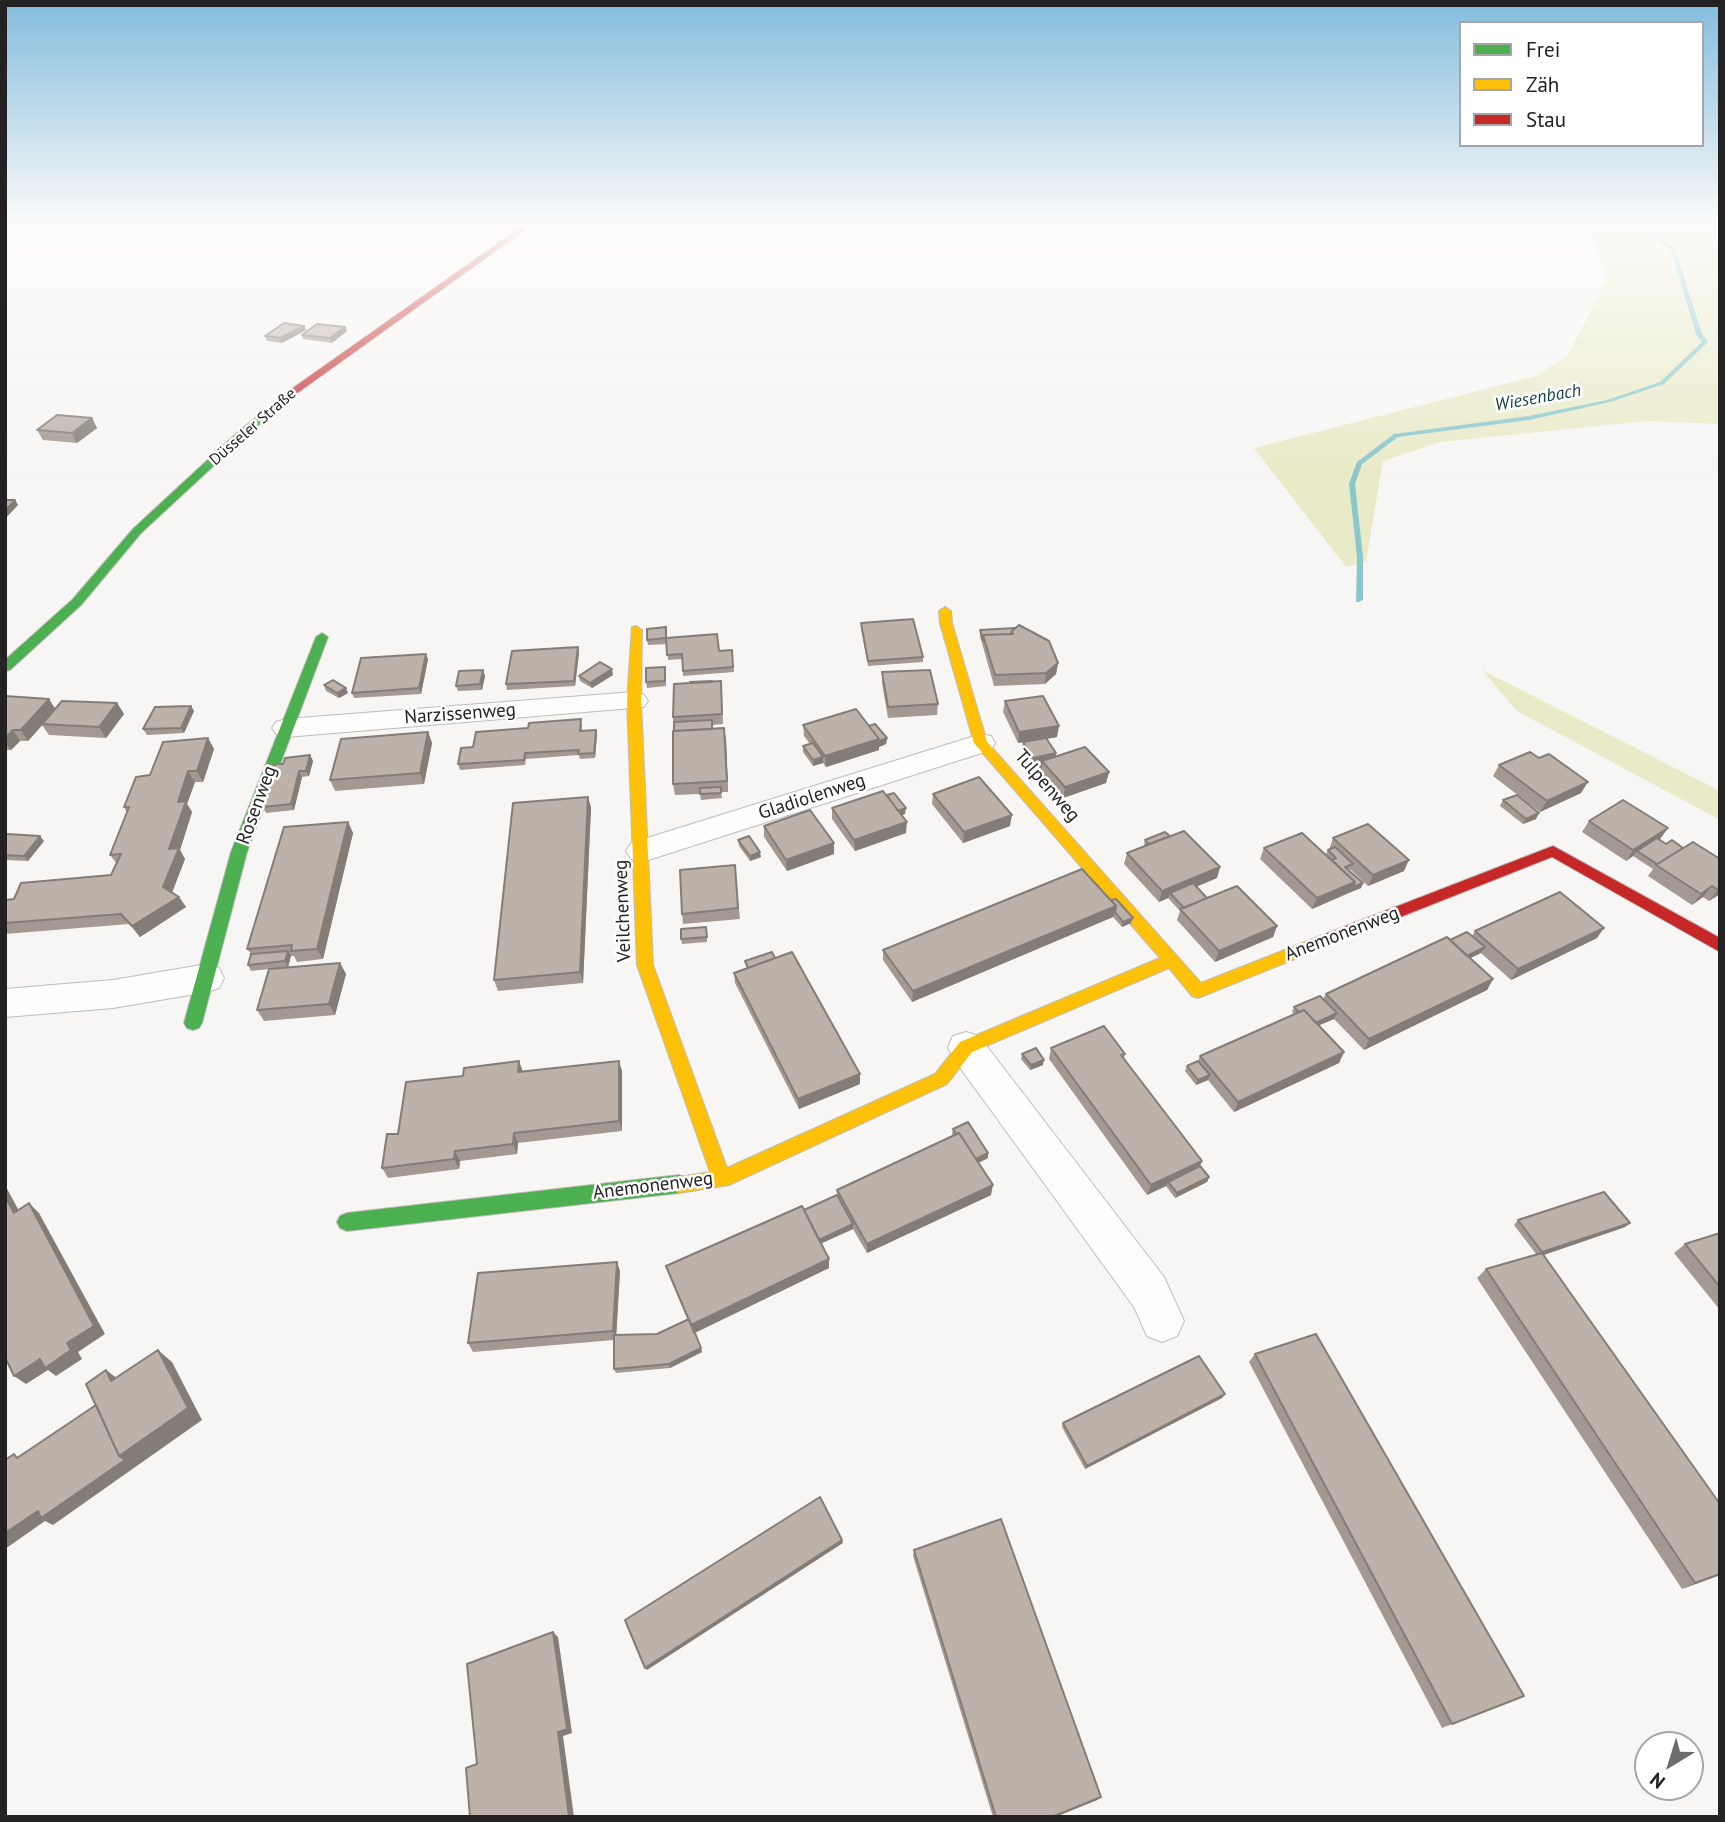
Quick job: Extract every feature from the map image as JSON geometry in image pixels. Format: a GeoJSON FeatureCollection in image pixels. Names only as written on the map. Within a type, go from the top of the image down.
{"type":"FeatureCollection","features":[{"type":"Feature","properties":{"kind":"street","name":"Düsseler Straße"},"geometry":{"type":"LineString","coordinates":[[5,667],[77,603],[137,531],[244,432],[312,377],[412,307]]}},
{"type":"Feature","properties":{"kind":"street","name":"Tulpenweg"},"geometry":{"type":"LineString","coordinates":[[945,611],[946,624],[981,743],[1172,960]]}},
{"type":"Feature","properties":{"kind":"street","name":"Veilchenweg"},"geometry":{"type":"LineString","coordinates":[[636,630],[634,701],[645,965],[722,1179]]}},
{"type":"Feature","properties":{"kind":"street","name":"Rosenweg"},"geometry":{"type":"LineString","coordinates":[[193,1023],[239,852],[322,637]]}},
{"type":"Feature","properties":{"kind":"street","name":"Narzissenweg"},"geometry":{"type":"LineString","coordinates":[[286,728],[634,701]]}},
{"type":"Feature","properties":{"kind":"street","name":"Gladiolenweg"},"geometry":{"type":"LineString","coordinates":[[642,851],[981,743]]}},
{"type":"Feature","properties":{"kind":"street","name":"Anemonenweg"},"geometry":{"type":"LineString","coordinates":[[347,1222],[722,1179],[941,1079],[966,1047],[1172,960],[1198,991],[1553,851],[1720,946]]}},
{"type":"Feature","properties":{"kind":"street"},"geometry":{"type":"LineString","coordinates":[[5,1003],[113,994],[207,978]]}},
{"type":"Feature","properties":{"kind":"street"},"geometry":{"type":"LineString","coordinates":[[966,1047],[1149,1292],[1162,1321]]}},
{"type":"Feature","properties":{"kind":"green space"},"geometry":{"type":"Polygon","coordinates":[[[1593,307],[1720,307],[1720,424],[1647,421],[1440,442],[1383,461],[1366,562],[1346,567],[1254,448],[1536,376],[1568,355],[1593,307]]]}},
{"type":"Feature","properties":{"kind":"green space"},"geometry":{"type":"Polygon","coordinates":[[[1482,670],[1720,791],[1720,820],[1517,711],[1482,670]]]}},
{"type":"Feature","properties":{"kind":"building"},"geometry":{"type":"Polygon","coordinates":[[[284,323],[304,326],[280,338],[265,336],[284,323]]]}},
{"type":"Feature","properties":{"kind":"building"},"geometry":{"type":"Polygon","coordinates":[[[317,324],[345,327],[330,338],[302,335],[317,324]]]}},
{"type":"Feature","properties":{"kind":"building"},"geometry":{"type":"Polygon","coordinates":[[[57,415],[92,418],[72,433],[37,430],[57,415]]]}},
{"type":"Feature","properties":{"kind":"building"},"geometry":{"type":"Polygon","coordinates":[[[5,500],[15,500],[5,511],[5,500]]]}},
{"type":"Feature","properties":{"kind":"building"},"geometry":{"type":"Polygon","coordinates":[[[913,619],[923,657],[868,661],[861,623],[913,619]]]}},
{"type":"Feature","properties":{"kind":"building"},"geometry":{"type":"Polygon","coordinates":[[[1019,625],[1049,641],[1058,663],[1046,673],[995,675],[983,635],[1013,634],[1012,631],[1019,625]]]}},
{"type":"Feature","properties":{"kind":"building"},"geometry":{"type":"Polygon","coordinates":[[[666,627],[666,638],[647,640],[647,629],[666,627]]]}},
{"type":"Feature","properties":{"kind":"building"},"geometry":{"type":"Polygon","coordinates":[[[1015,628],[1011,634],[983,635],[983,641],[980,630],[1015,628]]]}},
{"type":"Feature","properties":{"kind":"building"},"geometry":{"type":"Polygon","coordinates":[[[717,634],[719,651],[732,650],[733,667],[683,671],[682,654],[667,655],[666,638],[717,634]]]}},
{"type":"Feature","properties":{"kind":"building"},"geometry":{"type":"Polygon","coordinates":[[[578,647],[574,681],[506,684],[512,651],[578,647]]]}},
{"type":"Feature","properties":{"kind":"building"},"geometry":{"type":"Polygon","coordinates":[[[426,654],[419,688],[352,693],[361,658],[426,654]]]}},
{"type":"Feature","properties":{"kind":"building"},"geometry":{"type":"Polygon","coordinates":[[[600,662],[612,669],[590,683],[579,676],[600,662]]]}},
{"type":"Feature","properties":{"kind":"building"},"geometry":{"type":"Polygon","coordinates":[[[665,667],[665,681],[646,682],[646,668],[665,667]]]}},
{"type":"Feature","properties":{"kind":"building"},"geometry":{"type":"Polygon","coordinates":[[[483,670],[480,684],[456,686],[459,671],[483,670]]]}},
{"type":"Feature","properties":{"kind":"building"},"geometry":{"type":"Polygon","coordinates":[[[930,670],[938,704],[888,707],[882,672],[930,670]]]}},
{"type":"Feature","properties":{"kind":"building"},"geometry":{"type":"Polygon","coordinates":[[[333,680],[346,688],[337,693],[324,685],[333,680]]]}},
{"type":"Feature","properties":{"kind":"building"},"geometry":{"type":"Polygon","coordinates":[[[721,681],[722,714],[673,717],[674,684],[721,681]]]}},
{"type":"Feature","properties":{"kind":"building"},"geometry":{"type":"Polygon","coordinates":[[[5,696],[49,699],[21,730],[13,730],[5,738],[5,696]]]}},
{"type":"Feature","properties":{"kind":"building"},"geometry":{"type":"Polygon","coordinates":[[[1043,696],[1059,726],[1019,732],[1005,701],[1043,696]]]}},
{"type":"Feature","properties":{"kind":"building"},"geometry":{"type":"Polygon","coordinates":[[[62,701],[117,703],[99,727],[42,724],[62,701]]]}},
{"type":"Feature","properties":{"kind":"building"},"geometry":{"type":"Polygon","coordinates":[[[191,706],[181,728],[143,729],[155,707],[191,706]]]}},
{"type":"Feature","properties":{"kind":"building"},"geometry":{"type":"Polygon","coordinates":[[[856,709],[879,739],[825,756],[803,725],[856,709]]]}},
{"type":"Feature","properties":{"kind":"building"},"geometry":{"type":"Polygon","coordinates":[[[581,719],[580,731],[596,730],[594,753],[578,754],[579,750],[525,753],[524,760],[458,764],[461,748],[473,747],[476,732],[528,728],[529,723],[581,719]]]}},
{"type":"Feature","properties":{"kind":"building"},"geometry":{"type":"Polygon","coordinates":[[[712,720],[712,729],[674,731],[674,722],[712,720]]]}},
{"type":"Feature","properties":{"kind":"building"},"geometry":{"type":"Polygon","coordinates":[[[875,724],[887,738],[879,741],[869,726],[875,724]]]}},
{"type":"Feature","properties":{"kind":"building"},"geometry":{"type":"Polygon","coordinates":[[[724,728],[727,781],[673,784],[673,731],[724,728]]]}},
{"type":"Feature","properties":{"kind":"building"},"geometry":{"type":"Polygon","coordinates":[[[428,732],[420,773],[330,780],[341,739],[428,732]]]}},
{"type":"Feature","properties":{"kind":"building"},"geometry":{"type":"Polygon","coordinates":[[[208,738],[197,771],[188,771],[178,802],[186,801],[169,849],[179,848],[163,887],[179,897],[132,926],[121,914],[5,923],[5,900],[14,899],[21,883],[111,875],[121,854],[110,855],[129,807],[124,807],[136,777],[150,775],[163,742],[208,738]]]}},
{"type":"Feature","properties":{"kind":"building"},"geometry":{"type":"Polygon","coordinates":[[[1046,738],[1056,753],[1033,758],[1023,742],[1046,738]]]}},
{"type":"Feature","properties":{"kind":"building"},"geometry":{"type":"Polygon","coordinates":[[[813,743],[823,757],[813,760],[803,746],[813,743]]]}},
{"type":"Feature","properties":{"kind":"building"},"geometry":{"type":"Polygon","coordinates":[[[1085,747],[1109,772],[1065,787],[1042,761],[1085,747]]]}},
{"type":"Feature","properties":{"kind":"building"},"geometry":{"type":"Polygon","coordinates":[[[1530,752],[1539,758],[1549,754],[1588,782],[1547,801],[1499,765],[1530,752]]]}},
{"type":"Feature","properties":{"kind":"building"},"geometry":{"type":"Polygon","coordinates":[[[310,755],[306,771],[299,771],[291,804],[263,807],[275,764],[283,764],[285,758],[310,755]]]}},
{"type":"Feature","properties":{"kind":"building"},"geometry":{"type":"Polygon","coordinates":[[[1050,757],[1042,761],[1041,766],[1032,769],[1028,764],[1050,757]]]}},
{"type":"Feature","properties":{"kind":"building"},"geometry":{"type":"Polygon","coordinates":[[[979,777],[1012,815],[964,832],[933,794],[979,777]]]}},
{"type":"Feature","properties":{"kind":"building"},"geometry":{"type":"Polygon","coordinates":[[[721,787],[721,793],[700,794],[700,788],[721,787]]]}},
{"type":"Feature","properties":{"kind":"building"},"geometry":{"type":"Polygon","coordinates":[[[883,791],[907,822],[854,840],[832,808],[883,791]]]}},
{"type":"Feature","properties":{"kind":"building"},"geometry":{"type":"Polygon","coordinates":[[[894,793],[906,808],[898,811],[887,795],[894,793]]]}},
{"type":"Feature","properties":{"kind":"building"},"geometry":{"type":"Polygon","coordinates":[[[1517,795],[1539,813],[1526,819],[1503,800],[1517,795]]]}},
{"type":"Feature","properties":{"kind":"building"},"geometry":{"type":"Polygon","coordinates":[[[588,797],[580,972],[494,980],[513,803],[588,797]]]}},
{"type":"Feature","properties":{"kind":"building"},"geometry":{"type":"Polygon","coordinates":[[[1623,800],[1668,828],[1633,850],[1589,821],[1623,800]]]}},
{"type":"Feature","properties":{"kind":"building"},"geometry":{"type":"Polygon","coordinates":[[[810,810],[834,843],[786,860],[764,826],[810,810]]]}},
{"type":"Feature","properties":{"kind":"building"},"geometry":{"type":"Polygon","coordinates":[[[348,822],[317,949],[291,951],[292,945],[247,949],[284,827],[348,822]]]}},
{"type":"Feature","properties":{"kind":"building"},"geometry":{"type":"Polygon","coordinates":[[[1368,824],[1409,860],[1373,875],[1333,838],[1368,824]]]}},
{"type":"Feature","properties":{"kind":"building"},"geometry":{"type":"Polygon","coordinates":[[[1184,831],[1220,867],[1162,891],[1127,853],[1184,831]]]}},
{"type":"Feature","properties":{"kind":"building"},"geometry":{"type":"Polygon","coordinates":[[[1165,832],[1170,836],[1149,844],[1145,840],[1165,832]]]}},
{"type":"Feature","properties":{"kind":"building"},"geometry":{"type":"Polygon","coordinates":[[[1302,833],[1355,882],[1317,898],[1264,848],[1302,833]]]}},
{"type":"Feature","properties":{"kind":"building"},"geometry":{"type":"Polygon","coordinates":[[[7,834],[40,836],[24,856],[5,855],[7,834]]]}},
{"type":"Feature","properties":{"kind":"building"},"geometry":{"type":"Polygon","coordinates":[[[749,836],[760,852],[750,856],[738,840],[749,836]]]}},
{"type":"Feature","properties":{"kind":"building"},"geometry":{"type":"Polygon","coordinates":[[[1657,838],[1666,844],[1672,840],[1683,848],[1657,864],[1637,851],[1657,838]]]}},
{"type":"Feature","properties":{"kind":"building"},"geometry":{"type":"Polygon","coordinates":[[[1693,842],[1720,859],[1720,889],[1712,886],[1701,894],[1656,865],[1693,842]]]}},
{"type":"Feature","properties":{"kind":"building"},"geometry":{"type":"Polygon","coordinates":[[[1335,847],[1353,864],[1345,867],[1363,883],[1353,887],[1355,882],[1332,860],[1336,858],[1328,850],[1335,847]]]}},
{"type":"Feature","properties":{"kind":"building"},"geometry":{"type":"Polygon","coordinates":[[[735,865],[738,908],[682,914],[680,870],[735,865]]]}},
{"type":"Feature","properties":{"kind":"building"},"geometry":{"type":"Polygon","coordinates":[[[1082,869],[1116,906],[913,991],[883,950],[1082,869]]]}},
{"type":"Feature","properties":{"kind":"building"},"geometry":{"type":"Polygon","coordinates":[[[1193,883],[1207,898],[1184,908],[1170,893],[1193,883]]]}},
{"type":"Feature","properties":{"kind":"building"},"geometry":{"type":"Polygon","coordinates":[[[1237,886],[1277,926],[1219,951],[1180,909],[1237,886]]]}},
{"type":"Feature","properties":{"kind":"building"},"geometry":{"type":"Polygon","coordinates":[[[1560,892],[1604,928],[1518,969],[1475,931],[1560,892]]]}},
{"type":"Feature","properties":{"kind":"building"},"geometry":{"type":"Polygon","coordinates":[[[1116,899],[1133,918],[1123,922],[1115,912],[1116,906],[1111,900],[1116,899]]]}},
{"type":"Feature","properties":{"kind":"building"},"geometry":{"type":"Polygon","coordinates":[[[706,927],[707,937],[681,939],[681,929],[706,927]]]}},
{"type":"Feature","properties":{"kind":"building"},"geometry":{"type":"Polygon","coordinates":[[[1467,932],[1485,947],[1467,956],[1450,940],[1467,932]]]}},
{"type":"Feature","properties":{"kind":"building"},"geometry":{"type":"Polygon","coordinates":[[[1447,937],[1493,979],[1369,1039],[1326,994],[1447,937]]]}},
{"type":"Feature","properties":{"kind":"building"},"geometry":{"type":"Polygon","coordinates":[[[288,951],[285,961],[248,965],[251,954],[288,951]]]}},
{"type":"Feature","properties":{"kind":"building"},"geometry":{"type":"Polygon","coordinates":[[[772,952],[775,958],[748,968],[745,961],[772,952]]]}},
{"type":"Feature","properties":{"kind":"building"},"geometry":{"type":"Polygon","coordinates":[[[792,952],[860,1074],[798,1099],[734,973],[792,952]]]}},
{"type":"Feature","properties":{"kind":"building"},"geometry":{"type":"Polygon","coordinates":[[[340,963],[329,1004],[257,1010],[269,969],[340,963]]]}},
{"type":"Feature","properties":{"kind":"building"},"geometry":{"type":"Polygon","coordinates":[[[1320,996],[1337,1013],[1316,1023],[1304,1010],[1299,1012],[1294,1007],[1320,996]]]}},
{"type":"Feature","properties":{"kind":"building"},"geometry":{"type":"Polygon","coordinates":[[[1304,1010],[1344,1052],[1238,1102],[1200,1056],[1304,1010]]]}},
{"type":"Feature","properties":{"kind":"building"},"geometry":{"type":"Polygon","coordinates":[[[1104,1026],[1125,1054],[1121,1055],[1202,1161],[1151,1185],[1051,1048],[1104,1026]]]}},
{"type":"Feature","properties":{"kind":"building"},"geometry":{"type":"Polygon","coordinates":[[[1036,1048],[1044,1060],[1031,1065],[1022,1054],[1036,1048]]]}},
{"type":"Feature","properties":{"kind":"building"},"geometry":{"type":"Polygon","coordinates":[[[519,1061],[518,1072],[619,1061],[619,1121],[514,1133],[513,1144],[455,1151],[454,1159],[382,1168],[387,1134],[398,1134],[406,1082],[463,1076],[464,1068],[519,1061]]]}},
{"type":"Feature","properties":{"kind":"building"},"geometry":{"type":"Polygon","coordinates":[[[1198,1061],[1210,1075],[1198,1080],[1187,1066],[1198,1061]]]}},
{"type":"Feature","properties":{"kind":"building"},"geometry":{"type":"Polygon","coordinates":[[[968,1122],[988,1153],[976,1159],[959,1133],[956,1134],[953,1129],[968,1122]]]}},
{"type":"Feature","properties":{"kind":"building"},"geometry":{"type":"Polygon","coordinates":[[[959,1133],[993,1185],[867,1244],[837,1190],[959,1133]]]}},
{"type":"Feature","properties":{"kind":"building"},"geometry":{"type":"Polygon","coordinates":[[[1200,1166],[1209,1177],[1177,1193],[1168,1182],[1200,1166]]]}},
{"type":"Feature","properties":{"kind":"building"},"geometry":{"type":"Polygon","coordinates":[[[1604,1192],[1630,1223],[1542,1252],[1518,1220],[1604,1192]]]}},
{"type":"Feature","properties":{"kind":"building"},"geometry":{"type":"Polygon","coordinates":[[[837,1195],[853,1224],[819,1240],[804,1210],[837,1195]]]}},
{"type":"Feature","properties":{"kind":"building"},"geometry":{"type":"Polygon","coordinates":[[[5,1196],[14,1213],[29,1203],[94,1326],[67,1343],[71,1350],[45,1368],[40,1359],[14,1376],[5,1357],[5,1196]]]}},
{"type":"Feature","properties":{"kind":"building"},"geometry":{"type":"Polygon","coordinates":[[[802,1206],[829,1259],[691,1325],[666,1266],[802,1206]]]}},
{"type":"Feature","properties":{"kind":"building"},"geometry":{"type":"Polygon","coordinates":[[[1720,1233],[1720,1287],[1685,1244],[1720,1233]]]}},
{"type":"Feature","properties":{"kind":"building"},"geometry":{"type":"Polygon","coordinates":[[[1542,1253],[1720,1504],[1720,1574],[1695,1583],[1486,1269],[1542,1253]]]}},
{"type":"Feature","properties":{"kind":"building"},"geometry":{"type":"Polygon","coordinates":[[[617,1262],[613,1331],[468,1343],[478,1273],[617,1262]]]}},
{"type":"Feature","properties":{"kind":"building"},"geometry":{"type":"Polygon","coordinates":[[[689,1319],[701,1348],[669,1364],[614,1369],[614,1335],[657,1334],[689,1319]]]}},
{"type":"Feature","properties":{"kind":"building"},"geometry":{"type":"Polygon","coordinates":[[[1316,1334],[1524,1696],[1452,1724],[1255,1354],[1316,1334]]]}},
{"type":"Feature","properties":{"kind":"building"},"geometry":{"type":"Polygon","coordinates":[[[158,1350],[188,1408],[119,1456],[86,1384],[106,1370],[111,1381],[158,1350]]]}},
{"type":"Feature","properties":{"kind":"building"},"geometry":{"type":"Polygon","coordinates":[[[1199,1356],[1225,1394],[1087,1466],[1063,1423],[1199,1356]]]}},
{"type":"Feature","properties":{"kind":"building"},"geometry":{"type":"Polygon","coordinates":[[[96,1405],[119,1456],[125,1460],[41,1518],[38,1511],[5,1533],[5,1460],[14,1454],[17,1458],[96,1405]]]}},
{"type":"Feature","properties":{"kind":"building"},"geometry":{"type":"Polygon","coordinates":[[[820,1497],[842,1540],[645,1668],[625,1620],[820,1497]]]}},
{"type":"Feature","properties":{"kind":"building"},"geometry":{"type":"Polygon","coordinates":[[[1001,1519],[1101,1797],[1052,1817],[996,1817],[914,1550],[1001,1519]]]}},
{"type":"Feature","properties":{"kind":"building"},"geometry":{"type":"Polygon","coordinates":[[[553,1632],[567,1729],[558,1732],[569,1817],[470,1817],[466,1768],[477,1764],[467,1664],[553,1632]]]}},
{"type":"Feature","properties":{"kind":"waterway","name":"Wiesenbach"},"geometry":{"type":"LineString","coordinates":[[1359,600],[1360,557],[1352,484],[1359,463],[1396,435],[1529,418],[1608,401],[1662,383],[1705,342],[1699,334],[1691,307]]}},
{"type":"Feature","properties":{"kind":"traffic: fast"},"geometry":{"type":"LineString","coordinates":[[5,667],[77,602],[137,531],[244,432],[293,392]]}},
{"type":"Feature","properties":{"kind":"traffic: fast"},"geometry":{"type":"LineString","coordinates":[[193,1023],[239,852],[322,637]]}},
{"type":"Feature","properties":{"kind":"traffic: fast"},"geometry":{"type":"LineString","coordinates":[[347,1222],[679,1184]]}},
{"type":"Feature","properties":{"kind":"traffic: slow"},"geometry":{"type":"LineString","coordinates":[[945,611],[946,623],[981,743],[1198,991],[1321,942]]}},
{"type":"Feature","properties":{"kind":"traffic: slow"},"geometry":{"type":"LineString","coordinates":[[636,630],[634,701],[645,965],[722,1179]]}},
{"type":"Feature","properties":{"kind":"traffic: slow"},"geometry":{"type":"LineString","coordinates":[[679,1184],[722,1179],[941,1079],[966,1047],[1172,960]]}},
{"type":"Feature","properties":{"kind":"traffic: jam"},"geometry":{"type":"LineString","coordinates":[[293,392],[413,307]]}},
{"type":"Feature","properties":{"kind":"traffic: jam"},"geometry":{"type":"LineString","coordinates":[[1321,942],[1553,851],[1720,946]]}}]}
